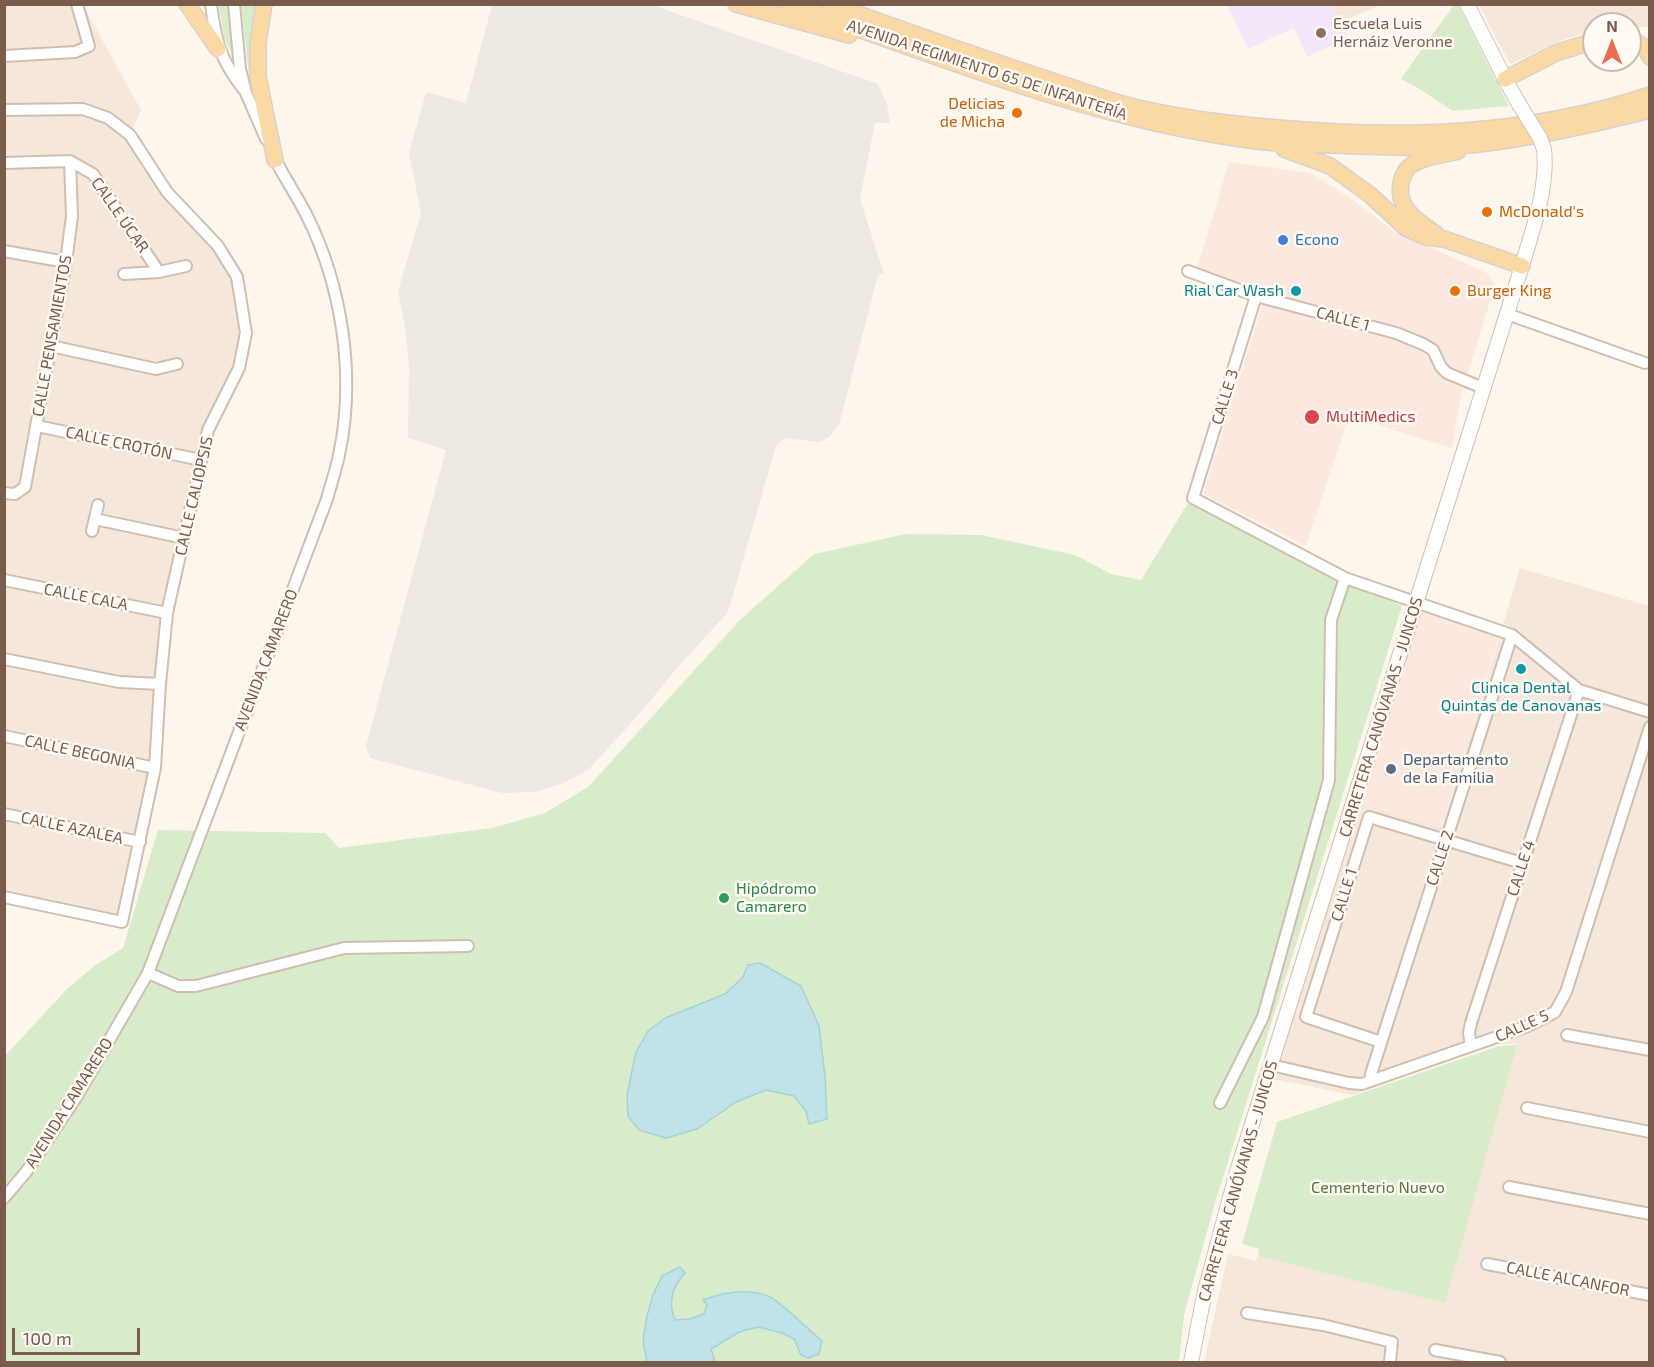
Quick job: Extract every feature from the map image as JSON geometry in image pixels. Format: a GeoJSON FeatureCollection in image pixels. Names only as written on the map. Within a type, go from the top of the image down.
{"type":"FeatureCollection","features":[{"type":"Feature","properties":{"kind":"main road"},"geometry":{"type":"LineString","coordinates":[[187,4],[218,49]]}},
{"type":"Feature","properties":{"kind":"main road"},"geometry":{"type":"LineString","coordinates":[[264,4],[258,43],[258,77],[275,160]]}},
{"type":"Feature","properties":{"kind":"main road"},"geometry":{"type":"LineString","coordinates":[[736,4],[880,44],[928,53]]}},
{"type":"Feature","properties":{"kind":"main road","name":"AVENIDA REGIMIENTO 65 DE INFANTERÍA"},"geometry":{"type":"LineString","coordinates":[[789,4],[928,53],[1108,111],[1172,127],[1251,141],[1371,147],[1474,144],[1609,121],[1650,110]]}},
{"type":"Feature","properties":{"kind":"main road","name":"AVENIDA REGIMIENTO 65 DE INFANTERÍA"},"geometry":{"type":"LineString","coordinates":[[830,4],[989,60],[1127,105],[1235,125],[1326,133],[1381,135],[1440,133],[1547,121],[1650,96]]}},
{"type":"Feature","properties":{"kind":"main road","name":"CARRETERA CANÓVANAS - JUNCOS"},"geometry":{"type":"LineString","coordinates":[[1191,1362],[1208,1281],[1236,1175],[1522,266],[1544,188],[1546,166],[1540,138],[1505,80],[1467,4]]}},
{"type":"Feature","properties":{"kind":"main road"},"geometry":{"type":"LineString","coordinates":[[1505,80],[1556,53],[1582,45]]}},
{"type":"Feature","properties":{"kind":"main road"},"geometry":{"type":"LineString","coordinates":[[1624,104],[1635,93],[1646,88],[1650,81]]}},
{"type":"Feature","properties":{"kind":"main road"},"geometry":{"type":"LineString","coordinates":[[1251,141],[1263,146],[1302,154],[1330,166],[1369,194],[1406,228],[1425,237],[1444,239],[1522,266]]}},
{"type":"Feature","properties":{"kind":"main road"},"geometry":{"type":"LineString","coordinates":[[1444,239],[1418,221],[1405,207],[1400,197],[1404,174],[1410,165],[1419,161],[1461,150],[1474,144]]}},
{"type":"Feature","properties":{"kind":"street"},"geometry":{"type":"LineString","coordinates":[[4,56],[75,52],[89,46],[77,4]]}},
{"type":"Feature","properties":{"kind":"street","name":"AVENIDA CAMARERO"},"geometry":{"type":"LineString","coordinates":[[212,4],[218,49],[229,71],[246,93]]}},
{"type":"Feature","properties":{"kind":"street","name":"AVENIDA CAMARERO"},"geometry":{"type":"LineString","coordinates":[[4,1198],[26,1172],[77,1096],[148,973],[323,510],[339,454],[346,393],[340,314],[330,274],[306,214],[275,160],[246,93],[240,69],[234,4]]}},
{"type":"Feature","properties":{"kind":"street","name":"CALLE CALIOPSIS"},"geometry":{"type":"LineString","coordinates":[[4,110],[83,109],[108,118],[130,135],[166,192],[218,246],[237,277],[246,333],[238,368],[208,430],[167,613],[155,768],[122,922],[4,897]]}},
{"type":"Feature","properties":{"kind":"street"},"geometry":{"type":"LineString","coordinates":[[4,162],[70,161]]}},
{"type":"Feature","properties":{"kind":"street","name":"CALLE PENSAMIENTOS"},"geometry":{"type":"LineString","coordinates":[[4,493],[15,494],[25,487],[66,262],[72,216],[70,161]]}},
{"type":"Feature","properties":{"kind":"street","name":"CALLE ÚCAR"},"geometry":{"type":"LineString","coordinates":[[70,161],[93,174],[159,272]]}},
{"type":"Feature","properties":{"kind":"street"},"geometry":{"type":"LineString","coordinates":[[4,251],[66,262]]}},
{"type":"Feature","properties":{"kind":"street"},"geometry":{"type":"LineString","coordinates":[[124,274],[159,272],[186,266]]}},
{"type":"Feature","properties":{"kind":"street","name":"CALLE 1"},"geometry":{"type":"LineString","coordinates":[[1188,271],[1256,296],[1396,333],[1433,350],[1441,368],[1447,373],[1483,388]]}},
{"type":"Feature","properties":{"kind":"street","name":"CALLE 3"},"geometry":{"type":"LineString","coordinates":[[1256,296],[1193,498],[1345,578]]}},
{"type":"Feature","properties":{"kind":"street"},"geometry":{"type":"LineString","coordinates":[[1507,314],[1645,363]]}},
{"type":"Feature","properties":{"kind":"street"},"geometry":{"type":"LineString","coordinates":[[51,346],[156,369],[177,364]]}},
{"type":"Feature","properties":{"kind":"street","name":"CALLE CROTÓN"},"geometry":{"type":"LineString","coordinates":[[37,426],[201,460]]}},
{"type":"Feature","properties":{"kind":"street"},"geometry":{"type":"LineString","coordinates":[[92,531],[98,505]]}},
{"type":"Feature","properties":{"kind":"street"},"geometry":{"type":"LineString","coordinates":[[95,519],[184,538]]}},
{"type":"Feature","properties":{"kind":"street"},"geometry":{"type":"LineString","coordinates":[[1220,1103],[1263,1017],[1329,780],[1331,620],[1345,578],[1512,635],[1579,690],[1650,712]]}},
{"type":"Feature","properties":{"kind":"street","name":"CALLE CALA"},"geometry":{"type":"LineString","coordinates":[[4,580],[167,613]]}},
{"type":"Feature","properties":{"kind":"street","name":"CALLE 2"},"geometry":{"type":"LineString","coordinates":[[1370,1081],[1512,635]]}},
{"type":"Feature","properties":{"kind":"street"},"geometry":{"type":"LineString","coordinates":[[4,659],[119,682],[160,684]]}},
{"type":"Feature","properties":{"kind":"street","name":"CALLE 4"},"geometry":{"type":"LineString","coordinates":[[1471,1046],[1469,1033],[1471,1023],[1579,690]]}},
{"type":"Feature","properties":{"kind":"street","name":"CALLE 5"},"geometry":{"type":"LineString","coordinates":[[1270,1065],[1362,1084],[1528,1026],[1546,1017],[1559,1006],[1566,992],[1650,727]]}},
{"type":"Feature","properties":{"kind":"street","name":"CALLE BEGONIA"},"geometry":{"type":"LineString","coordinates":[[4,736],[155,768]]}},
{"type":"Feature","properties":{"kind":"street","name":"CALLE AZALEA"},"geometry":{"type":"LineString","coordinates":[[4,814],[140,842]]}},
{"type":"Feature","properties":{"kind":"street","name":"CALLE 1"},"geometry":{"type":"LineString","coordinates":[[1381,1042],[1306,1017],[1369,817],[1522,863]]}},
{"type":"Feature","properties":{"kind":"street"},"geometry":{"type":"LineString","coordinates":[[148,973],[178,986],[196,986],[344,948],[468,946]]}},
{"type":"Feature","properties":{"kind":"street"},"geometry":{"type":"LineString","coordinates":[[1567,1035],[1650,1050]]}},
{"type":"Feature","properties":{"kind":"street"},"geometry":{"type":"LineString","coordinates":[[1527,1108],[1650,1131]]}},
{"type":"Feature","properties":{"kind":"street"},"geometry":{"type":"LineString","coordinates":[[1509,1186],[1650,1214]]}},
{"type":"Feature","properties":{"kind":"street","name":"CALLE ALCANFOR"},"geometry":{"type":"LineString","coordinates":[[1487,1264],[1650,1295]]}},
{"type":"Feature","properties":{"kind":"street"},"geometry":{"type":"LineString","coordinates":[[1247,1313],[1323,1325],[1392,1342],[1390,1362]]}},
{"type":"Feature","properties":{"kind":"street"},"geometry":{"type":"LineString","coordinates":[[1435,1350],[1500,1362]]}},
{"type":"Feature","properties":{"kind":"shaded area"},"geometry":{"type":"Polygon","coordinates":[[[5,5],[83,5],[141,110],[130,135],[237,277],[246,333],[239,368],[208,430],[167,613],[155,768],[122,922],[5,897],[5,5]]]}},
{"type":"Feature","properties":{"kind":"shaded area"},"geometry":{"type":"Polygon","coordinates":[[[492,5],[652,5],[878,84],[887,104],[890,123],[875,123],[860,199],[884,274],[878,275],[839,425],[830,436],[820,442],[784,438],[776,446],[728,612],[589,769],[562,784],[534,792],[502,793],[370,758],[366,746],[446,450],[408,438],[409,367],[405,326],[398,291],[421,213],[409,153],[426,92],[466,103],[492,5]]]}},
{"type":"Feature","properties":{"kind":"shaded area","name":"Escuela Luis Hernáiz Veronne"},"geometry":{"type":"Polygon","coordinates":[[[1227,5],[1339,5],[1333,8],[1348,38],[1307,57],[1294,28],[1248,49],[1227,5]]]}},
{"type":"Feature","properties":{"kind":"shaded area"},"geometry":{"type":"Polygon","coordinates":[[[1310,5],[1380,5],[1323,30],[1310,5]]]}},
{"type":"Feature","properties":{"kind":"shaded area"},"geometry":{"type":"Polygon","coordinates":[[[1479,5],[1649,5],[1649,27],[1642,27],[1642,12],[1582,12],[1582,34],[1568,38],[1510,64],[1479,5]]]}},
{"type":"Feature","properties":{"kind":"shaded area"},"geometry":{"type":"Polygon","coordinates":[[[1229,162],[1311,173],[1350,198],[1394,231],[1487,273],[1495,285],[1461,396],[1452,448],[1349,416],[1306,546],[1205,495],[1204,491],[1263,303],[1194,279],[1229,162]]]}},
{"type":"Feature","properties":{"kind":"shaded area"},"geometry":{"type":"Polygon","coordinates":[[[1520,568],[1649,606],[1649,1362],[1204,1362],[1228,1254],[1256,1261],[1258,1256],[1445,1302],[1516,1044],[1498,1044],[1353,1095],[1273,1079],[1361,803],[1442,828],[1520,568]]]}},
{"type":"Feature","properties":{"kind":"shaded area"},"geometry":{"type":"Polygon","coordinates":[[[1423,612],[1499,635],[1442,828],[1361,803],[1416,617],[1423,612]]]}},
{"type":"Feature","properties":{"kind":"green space"},"geometry":{"type":"Polygon","coordinates":[[[219,5],[228,5],[234,52],[231,53],[224,37],[219,5]]]}},
{"type":"Feature","properties":{"kind":"green space"},"geometry":{"type":"Polygon","coordinates":[[[241,5],[261,5],[252,76],[249,75],[241,5]]]}},
{"type":"Feature","properties":{"kind":"green space"},"geometry":{"type":"Polygon","coordinates":[[[1454,5],[1458,5],[1509,106],[1453,111],[1401,79],[1427,42],[1425,40],[1427,37],[1429,39],[1454,5]]]}},
{"type":"Feature","properties":{"kind":"green space","name":"Hipódromo Camarero"},"geometry":{"type":"Polygon","coordinates":[[[1188,503],[1325,574],[1402,606],[1215,1203],[1184,1315],[1179,1362],[5,1362],[4,1057],[66,990],[94,966],[123,948],[158,830],[325,833],[339,848],[492,828],[545,813],[588,787],[740,620],[814,554],[906,534],[981,535],[1075,555],[1111,574],[1141,580],[1188,503]]]}},
{"type":"Feature","properties":{"kind":"green space","name":"Cementerio Nuevo"},"geometry":{"type":"Polygon","coordinates":[[[1517,1045],[1445,1303],[1258,1256],[1259,1249],[1242,1244],[1277,1122],[1499,1046],[1517,1045]]]}},
{"type":"Feature","properties":{"kind":"water"},"geometry":{"type":"Polygon","coordinates":[[[760,963],[801,986],[819,1026],[827,1119],[809,1124],[806,1111],[794,1096],[766,1090],[736,1102],[697,1129],[666,1138],[639,1130],[628,1116],[627,1095],[636,1052],[648,1031],[665,1018],[725,994],[743,977],[748,965],[760,963]]]}},
{"type":"Feature","properties":{"kind":"water"},"geometry":{"type":"Polygon","coordinates":[[[680,1267],[685,1273],[672,1295],[675,1320],[690,1319],[704,1314],[707,1305],[703,1300],[711,1297],[735,1292],[752,1292],[768,1296],[780,1303],[822,1341],[819,1354],[808,1358],[801,1355],[794,1339],[782,1333],[758,1327],[739,1332],[711,1349],[715,1362],[647,1362],[643,1341],[653,1295],[662,1276],[680,1267]]]}},
{"type":"Feature","properties":{"kind":"place","name":"Escuela Luis Hernáiz Veronne"},"geometry":{"type":"Point","coordinates":[1321,33]}},
{"type":"Feature","properties":{"kind":"place","name":"Delicias de Micha"},"geometry":{"type":"Point","coordinates":[1017,113]}},
{"type":"Feature","properties":{"kind":"place","name":"McDonald's"},"geometry":{"type":"Point","coordinates":[1487,212]}},
{"type":"Feature","properties":{"kind":"place","name":"Econo"},"geometry":{"type":"Point","coordinates":[1283,240]}},
{"type":"Feature","properties":{"kind":"place","name":"Rial Car Wash"},"geometry":{"type":"Point","coordinates":[1296,291]}},
{"type":"Feature","properties":{"kind":"place","name":"Burger King"},"geometry":{"type":"Point","coordinates":[1455,291]}},
{"type":"Feature","properties":{"kind":"place","name":"MultiMedics"},"geometry":{"type":"Point","coordinates":[1312,417]}},
{"type":"Feature","properties":{"kind":"place","name":"Clinica Dental Quintas de Canovanas"},"geometry":{"type":"Point","coordinates":[1521,669]}},
{"type":"Feature","properties":{"kind":"place","name":"Departamento de la Familia"},"geometry":{"type":"Point","coordinates":[1391,769]}},
{"type":"Feature","properties":{"kind":"place","name":"Hipódromo Camarero"},"geometry":{"type":"Point","coordinates":[724,898]}}]}
